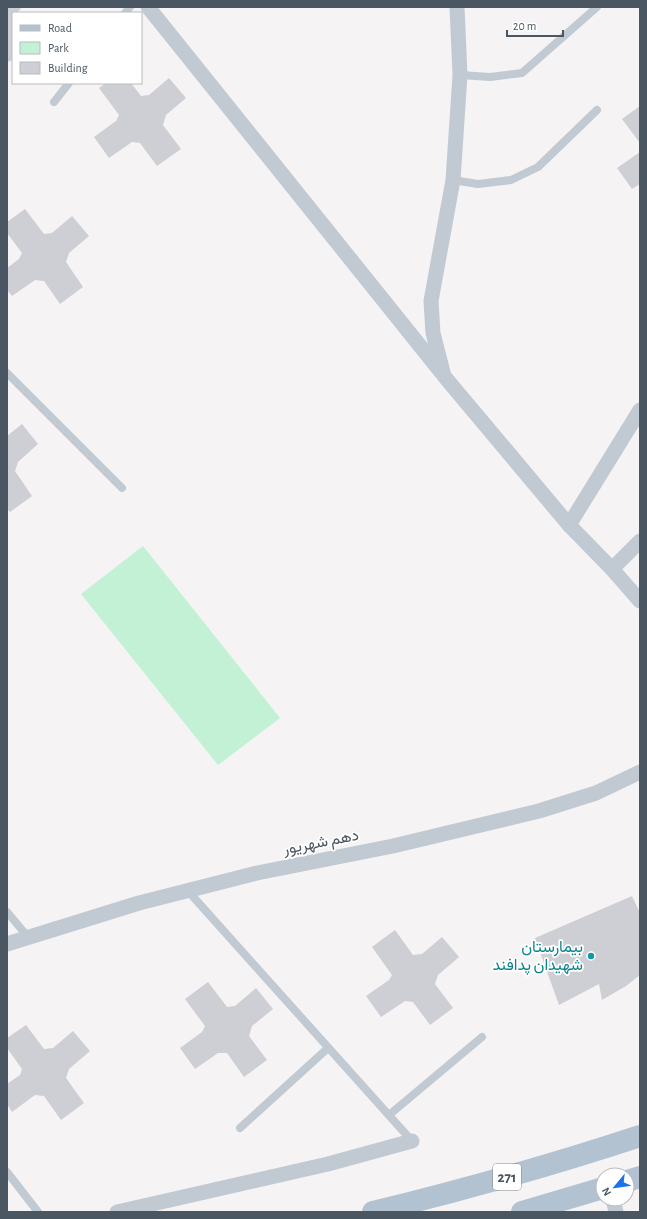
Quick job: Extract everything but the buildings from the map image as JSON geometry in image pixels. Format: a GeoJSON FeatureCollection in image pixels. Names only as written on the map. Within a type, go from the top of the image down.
{"type":"FeatureCollection","features":[{"type":"Feature","properties":{"kind":"main road","name":"271"},"geometry":{"type":"LineString","coordinates":[[373,1212],[577,1157],[640,1136]]}},
{"type":"Feature","properties":{"kind":"main road","name":"271"},"geometry":{"type":"LineString","coordinates":[[522,1212],[595,1190]]}},
{"type":"Feature","properties":{"kind":"street"},"geometry":{"type":"LineString","coordinates":[[148,7],[444,376],[569,526],[612,569],[640,601]]}},
{"type":"Feature","properties":{"kind":"street"},"geometry":{"type":"LineString","coordinates":[[444,376],[433,334],[431,301],[453,180],[460,75],[457,7]]}},
{"type":"Feature","properties":{"kind":"street"},"geometry":{"type":"LineString","coordinates":[[569,526],[640,410]]}},
{"type":"Feature","properties":{"kind":"street"},"geometry":{"type":"LineString","coordinates":[[612,569],[640,541]]}},
{"type":"Feature","properties":{"kind":"street","name":"دهم شهریور"},"geometry":{"type":"LineString","coordinates":[[7,944],[139,903],[257,873],[393,846],[539,811],[596,793],[640,772]]}},
{"type":"Feature","properties":{"kind":"street"},"geometry":{"type":"LineString","coordinates":[[117,1212],[328,1164],[412,1142]]}},
{"type":"Feature","properties":{"kind":"lane"},"geometry":{"type":"LineString","coordinates":[[460,75],[490,77],[522,73],[597,7]]}},
{"type":"Feature","properties":{"kind":"lane"},"geometry":{"type":"LineString","coordinates":[[54,102],[68,84]]}},
{"type":"Feature","properties":{"kind":"lane"},"geometry":{"type":"LineString","coordinates":[[453,180],[478,184],[511,180],[538,167],[597,110]]}},
{"type":"Feature","properties":{"kind":"lane"},"geometry":{"type":"LineString","coordinates":[[7,373],[122,488]]}},
{"type":"Feature","properties":{"kind":"lane"},"geometry":{"type":"LineString","coordinates":[[188,891],[412,1142]]}},
{"type":"Feature","properties":{"kind":"lane"},"geometry":{"type":"LineString","coordinates":[[7,912],[28,937]]}},
{"type":"Feature","properties":{"kind":"lane"},"geometry":{"type":"LineString","coordinates":[[389,1115],[482,1037]]}},
{"type":"Feature","properties":{"kind":"lane"},"geometry":{"type":"LineString","coordinates":[[240,1128],[328,1048]]}},
{"type":"Feature","properties":{"kind":"lane"},"geometry":{"type":"LineString","coordinates":[[7,1172],[38,1212]]}},
{"type":"Feature","properties":{"kind":"green space"},"geometry":{"type":"Polygon","coordinates":[[[143,546],[280,718],[218,765],[81,594],[143,546]]]}},
{"type":"Feature","properties":{"kind":"place","name":"بیمارستان شهیدان پدافند"},"geometry":{"type":"Point","coordinates":[591,956]}}]}
